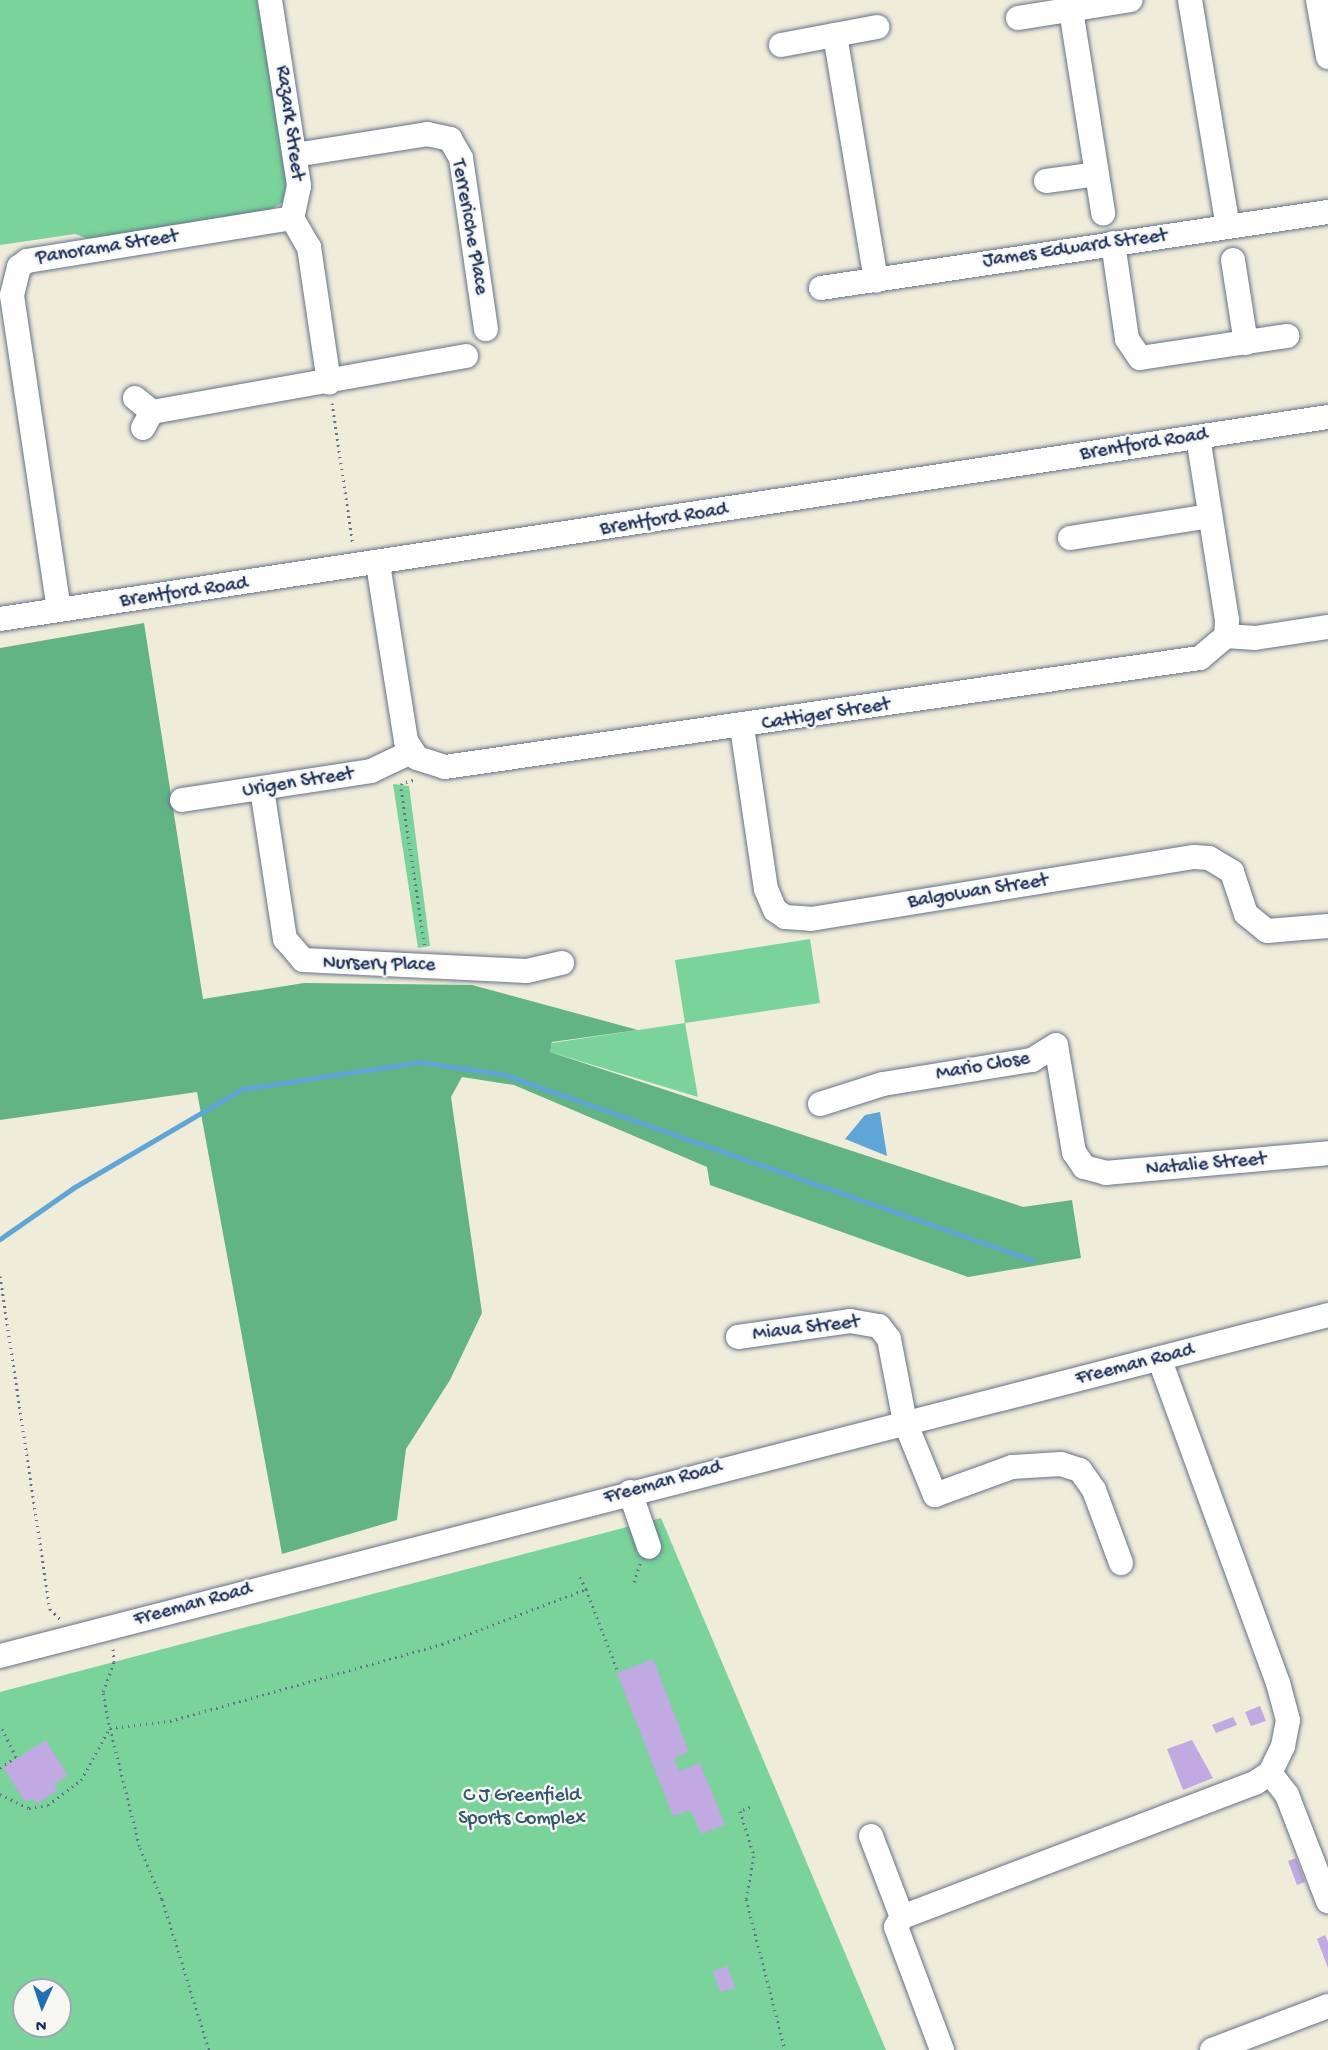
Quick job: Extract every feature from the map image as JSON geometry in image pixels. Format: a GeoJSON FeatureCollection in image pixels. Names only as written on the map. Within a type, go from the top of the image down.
{"type":"FeatureCollection","features":[{"type":"Feature","properties":{"kind":"street","name":"Razark Street"},"geometry":{"type":"LineString","coordinates":[[270,0],[299,186],[292,218]]}},
{"type":"Feature","properties":{"kind":"street"},"geometry":{"type":"LineString","coordinates":[[1018,18],[1131,0]]}},
{"type":"Feature","properties":{"kind":"street"},"geometry":{"type":"LineString","coordinates":[[1190,0],[1227,226]]}},
{"type":"Feature","properties":{"kind":"street"},"geometry":{"type":"LineString","coordinates":[[1318,0],[1328,57]]}},
{"type":"Feature","properties":{"kind":"street"},"geometry":{"type":"LineString","coordinates":[[1071,10],[1103,213]]}},
{"type":"Feature","properties":{"kind":"street"},"geometry":{"type":"LineString","coordinates":[[781,45],[877,27]]}},
{"type":"Feature","properties":{"kind":"street"},"geometry":{"type":"LineString","coordinates":[[835,35],[876,280]]}},
{"type":"Feature","properties":{"kind":"street","name":"Terrericche Place"},"geometry":{"type":"LineString","coordinates":[[295,155],[428,134],[450,139],[461,158],[486,329]]}},
{"type":"Feature","properties":{"kind":"street"},"geometry":{"type":"LineString","coordinates":[[1046,181],[1097,174]]}},
{"type":"Feature","properties":{"kind":"street","name":"James Edward Street"},"geometry":{"type":"LineString","coordinates":[[821,288],[1328,212]]}},
{"type":"Feature","properties":{"kind":"street"},"geometry":{"type":"LineString","coordinates":[[292,218],[309,247],[329,383]]}},
{"type":"Feature","properties":{"kind":"street","name":"Panorama Street"},"geometry":{"type":"LineString","coordinates":[[59,610],[12,295],[20,267],[27,261],[292,218]]}},
{"type":"Feature","properties":{"kind":"street"},"geometry":{"type":"LineString","coordinates":[[1113,243],[1127,339],[1140,358],[1287,336]]}},
{"type":"Feature","properties":{"kind":"street"},"geometry":{"type":"LineString","coordinates":[[1233,260],[1246,343]]}},
{"type":"Feature","properties":{"kind":"street"},"geometry":{"type":"LineString","coordinates":[[143,412],[329,383],[466,356]]}},
{"type":"Feature","properties":{"kind":"street","name":"Brentford Road"},"geometry":{"type":"LineString","coordinates":[[0,619],[378,564],[1328,417]]}},
{"type":"Feature","properties":{"kind":"street"},"geometry":{"type":"LineString","coordinates":[[1198,437],[1226,636],[1255,638],[1328,627]]}},
{"type":"Feature","properties":{"kind":"street"},"geometry":{"type":"LineString","coordinates":[[1070,538],[1210,516]]}},
{"type":"Feature","properties":{"kind":"street"},"geometry":{"type":"LineString","coordinates":[[378,564],[420,758]]}},
{"type":"Feature","properties":{"kind":"street","name":"Cattiger Street"},"geometry":{"type":"LineString","coordinates":[[420,758],[742,727],[1200,658],[1226,636]]}},
{"type":"Feature","properties":{"kind":"street","name":"Balgowan Street"},"geometry":{"type":"LineString","coordinates":[[742,727],[766,889],[775,910],[785,917],[811,919],[1194,856],[1209,858],[1232,872],[1246,914],[1267,931],[1328,926]]}},
{"type":"Feature","properties":{"kind":"street","name":"Urigen Street"},"geometry":{"type":"LineString","coordinates":[[182,800],[371,771],[420,758]]}},
{"type":"Feature","properties":{"kind":"street","name":"Nursery Place"},"geometry":{"type":"LineString","coordinates":[[262,789],[289,947],[313,964],[527,971],[562,963]]}},
{"type":"Feature","properties":{"kind":"street","name":"Mario Close"},"geometry":{"type":"LineString","coordinates":[[820,1104],[883,1084],[1032,1060],[1056,1045],[1074,1152],[1084,1167]]}},
{"type":"Feature","properties":{"kind":"street","name":"Natalie Street"},"geometry":{"type":"LineString","coordinates":[[1084,1167],[1106,1173],[1328,1153]]}},
{"type":"Feature","properties":{"kind":"street","name":"Freeman Road"},"geometry":{"type":"LineString","coordinates":[[0,1656],[630,1492],[1160,1360],[1328,1315]]}},
{"type":"Feature","properties":{"kind":"street","name":"Miava Street"},"geometry":{"type":"LineString","coordinates":[[738,1337],[850,1321],[879,1326],[889,1339],[904,1422],[935,1495],[1012,1467],[1061,1464],[1080,1470],[1094,1490],[1121,1563]]}},
{"type":"Feature","properties":{"kind":"street"},"geometry":{"type":"LineString","coordinates":[[942,2050],[896,1927],[902,1917],[1270,1773],[1283,1746],[1284,1702],[1160,1360]]}},
{"type":"Feature","properties":{"kind":"street"},"geometry":{"type":"LineString","coordinates":[[630,1492],[649,1547]]}},
{"type":"Feature","properties":{"kind":"street"},"geometry":{"type":"LineString","coordinates":[[1270,1773],[1287,1795],[1328,1901]]}},
{"type":"Feature","properties":{"kind":"street"},"geometry":{"type":"LineString","coordinates":[[871,1836],[902,1917]]}},
{"type":"Feature","properties":{"kind":"street"},"geometry":{"type":"LineString","coordinates":[[1212,2050],[1328,2006]]}},
{"type":"Feature","properties":{"kind":"path"},"geometry":{"type":"LineString","coordinates":[[329,383],[353,547]]}},
{"type":"Feature","properties":{"kind":"path"},"geometry":{"type":"LineString","coordinates":[[420,758],[422,778],[406,780],[401,789],[428,966]]}},
{"type":"Feature","properties":{"kind":"path"},"geometry":{"type":"LineString","coordinates":[[0,1276],[50,1609],[57,1618],[70,1617]]}},
{"type":"Feature","properties":{"kind":"path"},"geometry":{"type":"LineString","coordinates":[[579,1575],[618,1672]]}},
{"type":"Feature","properties":{"kind":"path"},"geometry":{"type":"LineString","coordinates":[[110,1728],[170,1721],[417,1652],[586,1589]]}},
{"type":"Feature","properties":{"kind":"path"},"geometry":{"type":"LineString","coordinates":[[111,1638],[114,1662],[103,1693],[110,1728],[140,1848],[162,1899],[209,2050]]}},
{"type":"Feature","properties":{"kind":"path"},"geometry":{"type":"LineString","coordinates":[[0,1768],[16,1758],[2,1728]]}},
{"type":"Feature","properties":{"kind":"path"},"geometry":{"type":"LineString","coordinates":[[0,1794],[29,1808],[59,1799],[81,1780],[110,1728]]}},
{"type":"Feature","properties":{"kind":"path"},"geometry":{"type":"LineString","coordinates":[[750,1807],[740,1811],[754,1856],[746,1899],[785,2050]]}},
{"type":"Feature","properties":{"kind":"green space"},"geometry":{"type":"Polygon","coordinates":[[[0,0],[257,0],[287,178],[283,202],[264,214],[94,241],[75,234],[0,245],[0,0]]]}},
{"type":"Feature","properties":{"kind":"green space"},"geometry":{"type":"Polygon","coordinates":[[[144,623],[203,999],[304,983],[472,985],[638,1030],[552,1042],[550,1052],[1023,1207],[1072,1200],[1081,1258],[968,1277],[710,1185],[707,1167],[514,1085],[462,1077],[451,1097],[482,1313],[450,1380],[406,1449],[397,1520],[282,1554],[197,1092],[0,1120],[0,648],[144,623]]]}},
{"type":"Feature","properties":{"kind":"green space"},"geometry":{"type":"Polygon","coordinates":[[[393,784],[409,786],[430,946],[418,948],[393,784]]]}},
{"type":"Feature","properties":{"kind":"green space"},"geometry":{"type":"Polygon","coordinates":[[[810,939],[820,1003],[685,1023],[675,960],[810,939]]]}},
{"type":"Feature","properties":{"kind":"green space"},"geometry":{"type":"Polygon","coordinates":[[[685,1023],[698,1097],[550,1052],[552,1043],[685,1023]]]}},
{"type":"Feature","properties":{"kind":"green space","name":"C J Greenfield Sports Complex"},"geometry":{"type":"Polygon","coordinates":[[[661,1518],[886,2050],[0,2050],[0,1692],[661,1518]]]}},
{"type":"Feature","properties":{"kind":"water"},"geometry":{"type":"Polygon","coordinates":[[[880,1112],[887,1156],[845,1139],[865,1115],[880,1112]]]}},
{"type":"Feature","properties":{"kind":"building"},"geometry":{"type":"Polygon","coordinates":[[[653,1659],[689,1752],[674,1758],[679,1771],[700,1763],[725,1825],[701,1834],[691,1810],[673,1816],[617,1673],[653,1659]]]}},
{"type":"Feature","properties":{"kind":"building"},"geometry":{"type":"Polygon","coordinates":[[[1260,1706],[1266,1721],[1251,1726],[1245,1712],[1260,1706]]]}},
{"type":"Feature","properties":{"kind":"building"},"geometry":{"type":"Polygon","coordinates":[[[1233,1717],[1237,1725],[1216,1733],[1212,1725],[1233,1717]]]}},
{"type":"Feature","properties":{"kind":"building"},"geometry":{"type":"Polygon","coordinates":[[[46,1740],[68,1776],[54,1784],[58,1790],[36,1804],[33,1798],[25,1802],[3,1767],[46,1740]]]}},
{"type":"Feature","properties":{"kind":"building"},"geometry":{"type":"Polygon","coordinates":[[[1192,1740],[1213,1778],[1183,1790],[1167,1749],[1192,1740]]]}},
{"type":"Feature","properties":{"kind":"building"},"geometry":{"type":"Polygon","coordinates":[[[1296,1858],[1305,1882],[1297,1885],[1288,1861],[1296,1858]]]}},
{"type":"Feature","properties":{"kind":"building"},"geometry":{"type":"Polygon","coordinates":[[[1325,1935],[1328,1942],[1328,1968],[1317,1939],[1325,1935]]]}},
{"type":"Feature","properties":{"kind":"building"},"geometry":{"type":"Polygon","coordinates":[[[728,1966],[735,1988],[720,1992],[713,1971],[728,1966]]]}},
{"type":"Feature","properties":{"kind":"waterway"},"geometry":{"type":"LineString","coordinates":[[0,1239],[73,1188],[242,1089],[420,1062],[502,1074],[1032,1260]]}}]}
